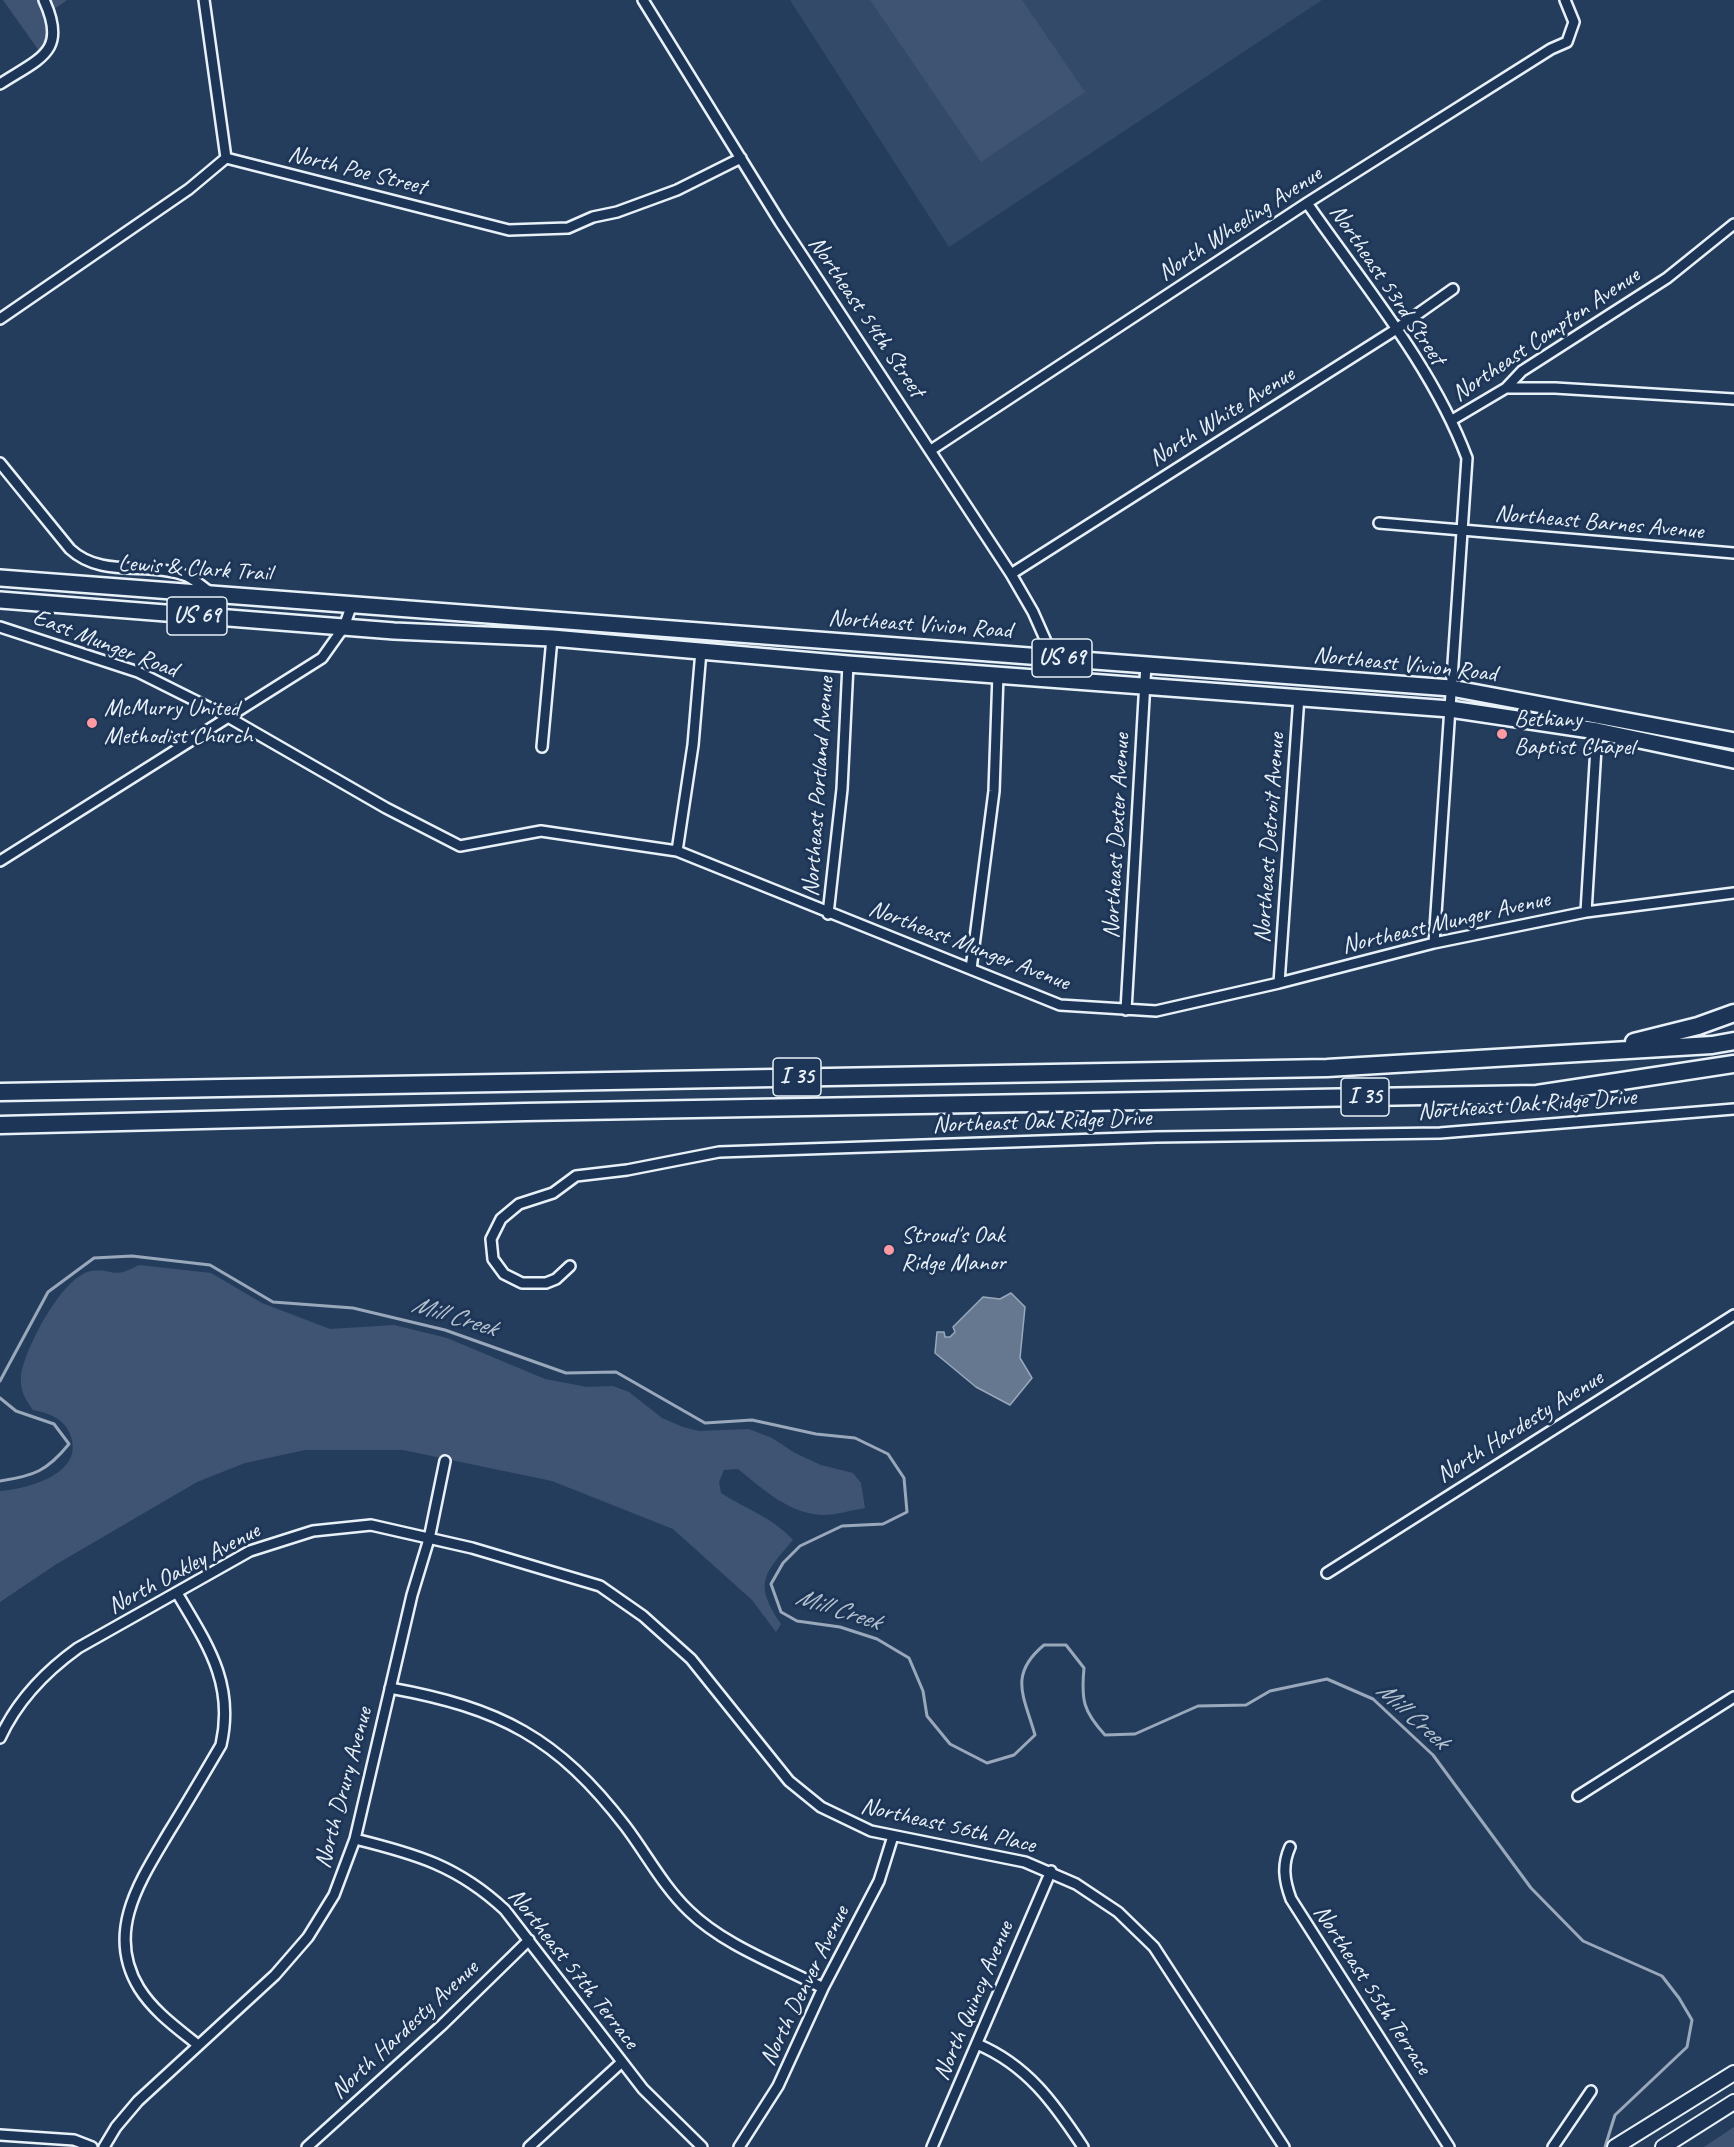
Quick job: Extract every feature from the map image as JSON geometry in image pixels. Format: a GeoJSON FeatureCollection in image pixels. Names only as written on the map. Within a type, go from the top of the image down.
{"type":"FeatureCollection","features":[{"type":"Feature","properties":{"kind":"highway"},"geometry":{"type":"LineString","coordinates":[[1593,1052],[1698,1026],[1734,1013]]}},
{"type":"Feature","properties":{"kind":"highway","name":"I 35"},"geometry":{"type":"LineString","coordinates":[[0,1092],[1327,1068],[1712,1045],[1734,1041]]}},
{"type":"Feature","properties":{"kind":"highway","name":"I 35"},"geometry":{"type":"LineString","coordinates":[[0,1125],[525,1112],[1537,1094],[1734,1064]]}},
{"type":"Feature","properties":{"kind":"main road","name":"Lewis & Clark Trail"},"geometry":{"type":"LineString","coordinates":[[0,578],[387,607]]}},
{"type":"Feature","properties":{"kind":"main road","name":"Lewis & Clark Trail"},"geometry":{"type":"LineString","coordinates":[[0,600],[394,632]]}},
{"type":"Feature","properties":{"kind":"main road","name":"Northeast Vivion Road"},"geometry":{"type":"LineString","coordinates":[[387,607],[1451,688],[1734,741]]}},
{"type":"Feature","properties":{"kind":"main road","name":"Northeast Vivion Road"},"geometry":{"type":"LineString","coordinates":[[394,632],[552,638],[848,664],[1450,709],[1597,731],[1734,760]]}},
{"type":"Feature","properties":{"kind":"main road"},"geometry":{"type":"LineString","coordinates":[[1615,2147],[1734,2073]]}},
{"type":"Feature","properties":{"kind":"main road"},"geometry":{"type":"LineString","coordinates":[[1663,2147],[1734,2102]]}},
{"type":"Feature","properties":{"kind":"street"},"geometry":{"type":"LineString","coordinates":[[2,80],[47,52],[54,39],[55,26],[44,0]]}},
{"type":"Feature","properties":{"kind":"street"},"geometry":{"type":"LineString","coordinates":[[0,319],[189,189],[226,158],[204,0]]}},
{"type":"Feature","properties":{"kind":"street","name":"Northeast 54th Street"},"geometry":{"type":"LineString","coordinates":[[643,0],[741,158],[1011,574],[1033,612],[1053,657]]}},
{"type":"Feature","properties":{"kind":"street","name":"North Wheeling Avenue"},"geometry":{"type":"LineString","coordinates":[[931,450],[1307,203],[1551,49],[1567,42],[1572,33],[1573,15],[1565,0]]}},
{"type":"Feature","properties":{"kind":"street","name":"North Poe Street"},"geometry":{"type":"LineString","coordinates":[[226,158],[509,230],[532,231],[568,228],[593,217],[617,212],[677,190],[741,158]]}},
{"type":"Feature","properties":{"kind":"street","name":"Northeast 53rd Street"},"geometry":{"type":"LineString","coordinates":[[1307,203],[1395,330],[1452,420]]}},
{"type":"Feature","properties":{"kind":"street","name":"Northeast Compton Avenue"},"geometry":{"type":"LineString","coordinates":[[1434,943],[1467,458],[1452,420],[1506,388],[1522,371],[1667,278],[1734,224]]}},
{"type":"Feature","properties":{"kind":"street","name":"North White Avenue"},"geometry":{"type":"LineString","coordinates":[[1011,574],[1395,330],[1453,289]]}},
{"type":"Feature","properties":{"kind":"street"},"geometry":{"type":"LineString","coordinates":[[1506,388],[1555,388],[1734,399]]}},
{"type":"Feature","properties":{"kind":"street"},"geometry":{"type":"LineString","coordinates":[[0,463],[76,554],[96,564],[187,576],[212,593]]}},
{"type":"Feature","properties":{"kind":"street","name":"Northeast Barnes Avenue"},"geometry":{"type":"LineString","coordinates":[[1379,523],[1734,553]]}},
{"type":"Feature","properties":{"kind":"street"},"geometry":{"type":"LineString","coordinates":[[0,861],[322,658],[344,627],[352,604]]}},
{"type":"Feature","properties":{"kind":"street","name":"East Munger Road"},"geometry":{"type":"LineString","coordinates":[[0,627],[138,672],[228,717]]}},
{"type":"Feature","properties":{"kind":"street"},"geometry":{"type":"LineString","coordinates":[[542,747],[552,638]]}},
{"type":"Feature","properties":{"kind":"street"},"geometry":{"type":"LineString","coordinates":[[677,851],[693,744],[701,651]]}},
{"type":"Feature","properties":{"kind":"street","name":"Northeast Portland Avenue"},"geometry":{"type":"LineString","coordinates":[[828,914],[842,789],[848,664]]}},
{"type":"Feature","properties":{"kind":"street","name":"Northeast Dexter Avenue"},"geometry":{"type":"LineString","coordinates":[[1126,1010],[1146,664]]}},
{"type":"Feature","properties":{"kind":"street"},"geometry":{"type":"LineString","coordinates":[[971,969],[994,791],[998,674]]}},
{"type":"Feature","properties":{"kind":"street","name":"Northeast Detroit Avenue"},"geometry":{"type":"LineString","coordinates":[[1279,983],[1299,696]]}},
{"type":"Feature","properties":{"kind":"street","name":"Northeast Munger Avenue"},"geometry":{"type":"LineString","coordinates":[[228,717],[386,808],[460,846],[541,831],[677,851],[828,914],[1060,1005],[1156,1011],[1279,983],[1434,943],[1586,912],[1734,893]]}},
{"type":"Feature","properties":{"kind":"street"},"geometry":{"type":"LineString","coordinates":[[1586,912],[1597,731]]}},
{"type":"Feature","properties":{"kind":"street","name":"Northeast Oak Ridge Drive"},"geometry":{"type":"LineString","coordinates":[[570,1266],[546,1283],[522,1283],[504,1275],[493,1259],[491,1239],[501,1219],[519,1204],[553,1193],[576,1176],[627,1170],[718,1152],[1156,1137],[1440,1133],[1734,1109]]}},
{"type":"Feature","properties":{"kind":"street","name":"North Hardesty Avenue"},"geometry":{"type":"LineString","coordinates":[[1327,1573],[1734,1315]]}},
{"type":"Feature","properties":{"kind":"street","name":"North Drury Avenue"},"geometry":{"type":"LineString","coordinates":[[104,2147],[116,2127],[138,2101],[275,1975],[308,1937],[334,1895],[355,1839],[412,1595],[429,1539],[445,1461]]}},
{"type":"Feature","properties":{"kind":"street","name":"North Oakley Avenue"},"geometry":{"type":"LineString","coordinates":[[0,1738],[31,1691],[61,1660],[96,1637],[250,1551],[313,1531],[371,1525],[429,1539]]}},
{"type":"Feature","properties":{"kind":"street","name":"Northeast 56th Place"},"geometry":{"type":"LineString","coordinates":[[429,1539],[472,1548],[590,1583],[617,1597],[691,1659],[799,1790],[845,1821],[892,1836],[1015,1859],[1051,1871],[1102,1900],[1154,1947],[1284,2147]]}},
{"type":"Feature","properties":{"kind":"street"},"geometry":{"type":"LineString","coordinates":[[177,1593],[209,1649],[220,1676],[226,1707],[224,1730],[221,1745],[132,1896],[124,1942],[132,1972],[147,2000],[198,2045]]}},
{"type":"Feature","properties":{"kind":"street"},"geometry":{"type":"LineString","coordinates":[[390,1688],[465,1705],[505,1720],[540,1742],[596,1788],[642,1848],[670,1891],[690,1912],[725,1937],[823,1988]]}},
{"type":"Feature","properties":{"kind":"street"},"geometry":{"type":"LineString","coordinates":[[1578,1796],[1734,1697]]}},
{"type":"Feature","properties":{"kind":"street","name":"North Denver Avenue"},"geometry":{"type":"LineString","coordinates":[[739,2147],[778,2085],[823,1988],[879,1881],[892,1836]]}},
{"type":"Feature","properties":{"kind":"street","name":"Northeast 57th Terrace"},"geometry":{"type":"LineString","coordinates":[[355,1839],[418,1855],[456,1872],[505,1910],[658,2107],[702,2147]]}},
{"type":"Feature","properties":{"kind":"street","name":"Northeast 55th Terrace"},"geometry":{"type":"LineString","coordinates":[[1290,1847],[1284,1865],[1284,1876],[1291,1899],[1449,2147]]}},
{"type":"Feature","properties":{"kind":"street","name":"North Quincy Avenue"},"geometry":{"type":"LineString","coordinates":[[932,2147],[1051,1871]]}},
{"type":"Feature","properties":{"kind":"street","name":"North Hardesty Avenue"},"geometry":{"type":"LineString","coordinates":[[307,2147],[442,2025],[529,1940]]}},
{"type":"Feature","properties":{"kind":"street"},"geometry":{"type":"LineString","coordinates":[[977,2044],[1002,2056],[1032,2079],[1057,2107],[1083,2147]]}},
{"type":"Feature","properties":{"kind":"street"},"geometry":{"type":"LineString","coordinates":[[529,2147],[622,2062]]}},
{"type":"Feature","properties":{"kind":"street"},"geometry":{"type":"LineString","coordinates":[[1553,2147],[1591,2091]]}},
{"type":"Feature","properties":{"kind":"street"},"geometry":{"type":"LineString","coordinates":[[0,2135],[74,2140],[92,2147]]}},
{"type":"Feature","properties":{"kind":"shaded area"},"geometry":{"type":"Polygon","coordinates":[[[3,0],[67,0],[50,12],[55,26],[42,55],[3,0]]]}},
{"type":"Feature","properties":{"kind":"shaded area"},"geometry":{"type":"Polygon","coordinates":[[[790,0],[1322,0],[949,247],[790,0]]]}},
{"type":"Feature","properties":{"kind":"shaded area"},"geometry":{"type":"Polygon","coordinates":[[[870,0],[1022,0],[1085,92],[981,162],[870,0]]]}},
{"type":"Feature","properties":{"kind":"shaded area"},"geometry":{"type":"Polygon","coordinates":[[[139,1265],[211,1273],[262,1303],[330,1329],[394,1325],[447,1338],[545,1379],[587,1387],[613,1386],[629,1392],[662,1418],[683,1427],[699,1431],[749,1429],[772,1438],[795,1453],[821,1465],[853,1473],[861,1483],[865,1508],[828,1515],[811,1514],[777,1499],[738,1469],[724,1470],[719,1482],[721,1493],[767,1519],[793,1540],[775,1562],[766,1579],[767,1598],[781,1624],[776,1632],[752,1600],[673,1529],[552,1481],[403,1450],[305,1450],[245,1463],[197,1482],[55,1565],[0,1602],[0,1491],[25,1487],[52,1476],[63,1469],[70,1459],[73,1448],[70,1434],[64,1424],[50,1415],[33,1410],[24,1394],[21,1376],[29,1349],[57,1300],[80,1276],[98,1270],[118,1273],[139,1265]]]}},
{"type":"Feature","properties":{"kind":"shaded area"},"geometry":{"type":"Polygon","coordinates":[[[1011,1293],[1025,1307],[1020,1358],[1032,1378],[1010,1405],[976,1387],[935,1353],[937,1332],[944,1332],[945,1337],[950,1337],[955,1332],[953,1327],[983,1297],[1000,1299],[1011,1293]]]}},
{"type":"Feature","properties":{"kind":"shaded area"},"geometry":{"type":"Polygon","coordinates":[[[1734,2127],[1734,2147],[1704,2147],[1734,2127]]]}},
{"type":"Feature","properties":{"kind":"waterway","name":"Mill Creek"},"geometry":{"type":"LineString","coordinates":[[0,1381],[48,1292],[94,1258],[132,1256],[210,1265],[273,1302],[353,1308],[445,1330],[566,1373],[616,1372],[705,1423],[752,1420],[816,1434],[855,1438],[888,1454],[904,1478],[907,1512],[883,1524],[842,1526],[800,1546],[783,1563],[771,1584],[781,1612],[797,1621],[840,1627],[877,1639],[909,1658],[923,1691],[927,1716],[950,1744],[987,1763],[1014,1755],[1035,1735],[1024,1697],[1022,1676],[1033,1656],[1044,1645],[1066,1645],[1084,1668],[1085,1704],[1092,1719],[1105,1735],[1135,1734],[1198,1706],[1246,1705],[1270,1691],[1327,1679],[1373,1699],[1433,1755],[1531,1888],[1583,1941],[1662,1976],[1692,2020],[1687,2047],[1615,2115],[1605,2147]]}},
{"type":"Feature","properties":{"kind":"waterway","name":"Mill Creek"},"geometry":{"type":"LineString","coordinates":[[0,1398],[16,1411],[54,1424],[69,1444],[54,1460],[39,1471],[0,1481]]}},
{"type":"Feature","properties":{"kind":"place","name":"McMurry United Methodist Church"},"geometry":{"type":"Point","coordinates":[92,723]}},
{"type":"Feature","properties":{"kind":"place","name":"Bethany Baptist Chapel"},"geometry":{"type":"Point","coordinates":[1502,734]}},
{"type":"Feature","properties":{"kind":"place","name":"Stroud's Oak Ridge Manor"},"geometry":{"type":"Point","coordinates":[889,1250]}}]}
